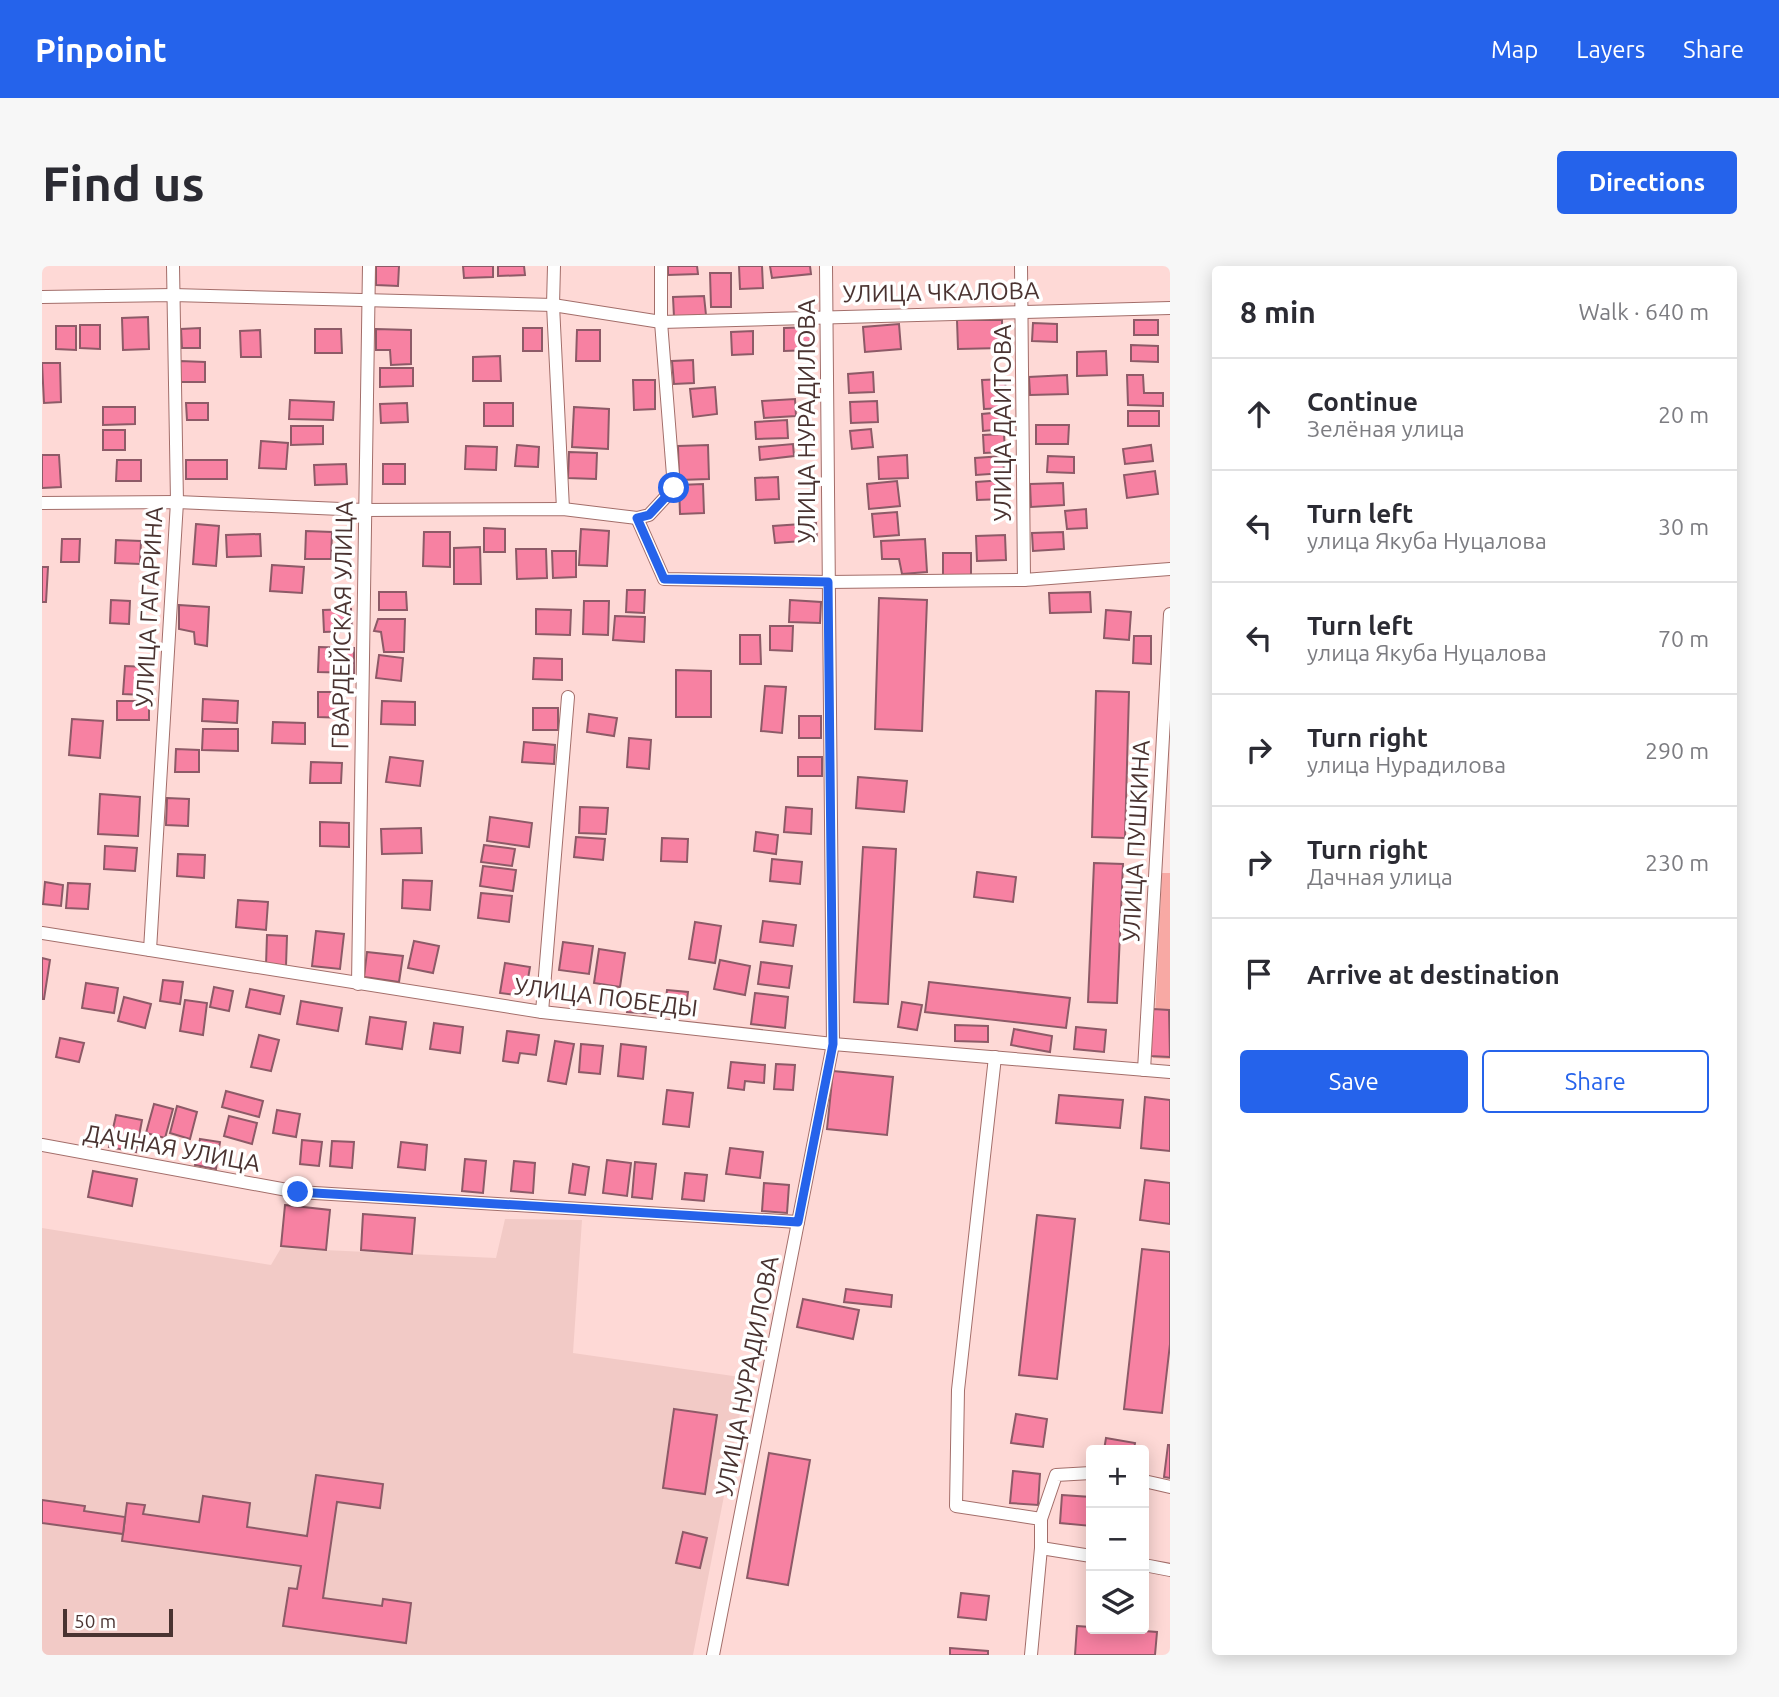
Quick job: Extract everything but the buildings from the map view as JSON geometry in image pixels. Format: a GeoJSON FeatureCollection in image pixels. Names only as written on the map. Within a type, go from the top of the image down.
{"type":"FeatureCollection","features":[{"type":"Feature","properties":{"kind":"street","name":"УЛИЦА ГАГАРИНА"},"geometry":{"type":"LineString","coordinates":[[150,950],[177,502],[173,266]]}},
{"type":"Feature","properties":{"kind":"street","name":"ГВАРДЕЙСКАЯ УЛИЦА"},"geometry":{"type":"LineString","coordinates":[[358,985],[369,266]]}},
{"type":"Feature","properties":{"kind":"street"},"geometry":{"type":"LineString","coordinates":[[554,266],[553,305],[563,509]]}},
{"type":"Feature","properties":{"kind":"street"},"geometry":{"type":"LineString","coordinates":[[42,503],[177,502],[365,510],[563,509],[637,518],[649,515],[674,488],[661,322],[661,266]]}},
{"type":"Feature","properties":{"kind":"street","name":"УЛИЦА НУРАДИЛОВА"},"geometry":{"type":"LineString","coordinates":[[713,1655],[833,1044],[826,266]]}},
{"type":"Feature","properties":{"kind":"street","name":"УЛИЦА ДАИТОВА"},"geometry":{"type":"LineString","coordinates":[[1021,266],[1024,580]]}},
{"type":"Feature","properties":{"kind":"street","name":"УЛИЦА ЧКАЛОВА"},"geometry":{"type":"LineString","coordinates":[[42,297],[173,295],[553,305],[661,322],[1170,308]]}},
{"type":"Feature","properties":{"kind":"street"},"geometry":{"type":"LineString","coordinates":[[637,518],[664,579],[828,582],[1024,580],[1170,569]]}},
{"type":"Feature","properties":{"kind":"street","name":"УЛИЦА ПУШКИНА"},"geometry":{"type":"LineString","coordinates":[[1144,1070],[1170,614]]}},
{"type":"Feature","properties":{"kind":"street"},"geometry":{"type":"LineString","coordinates":[[542,1012],[568,697]]}},
{"type":"Feature","properties":{"kind":"street","name":"УЛИЦА ПОБЕДЫ"},"geometry":{"type":"LineString","coordinates":[[42,933],[542,1012],[833,1044],[1170,1072]]}},
{"type":"Feature","properties":{"kind":"street"},"geometry":{"type":"LineString","coordinates":[[995,1057],[958,1390],[956,1506],[1041,1519]]}},
{"type":"Feature","properties":{"kind":"street","name":"ДАЧНАЯ УЛИЦА"},"geometry":{"type":"LineString","coordinates":[[42,1145],[298,1192],[798,1222]]}},
{"type":"Feature","properties":{"kind":"street"},"geometry":{"type":"LineString","coordinates":[[1031,1655],[1041,1548],[1041,1519],[1056,1475],[1086,1473]]}},
{"type":"Feature","properties":{"kind":"street"},"geometry":{"type":"LineString","coordinates":[[1149,1482],[1170,1487]]}},
{"type":"Feature","properties":{"kind":"street"},"geometry":{"type":"LineString","coordinates":[[1041,1548],[1086,1555]]}},
{"type":"Feature","properties":{"kind":"street"},"geometry":{"type":"LineString","coordinates":[[1149,1566],[1170,1570]]}},
{"type":"Feature","properties":{"kind":"shaded area"},"geometry":{"type":"Polygon","coordinates":[[[1162,873],[1170,873],[1170,1059],[1153,1058],[1162,873]]]}},
{"type":"Feature","properties":{"kind":"shaded area"},"geometry":{"type":"Polygon","coordinates":[[[505,1219],[582,1220],[573,1353],[747,1378],[693,1655],[42,1655],[42,1228],[271,1265],[281,1248],[496,1258],[505,1219]]]}},
{"type":"Feature","properties":{"kind":"route"},"geometry":{"type":"LineString","coordinates":[[298,1192],[798,1222],[833,1044],[828,582],[664,579],[637,518],[649,515],[674,488]]}}]}
